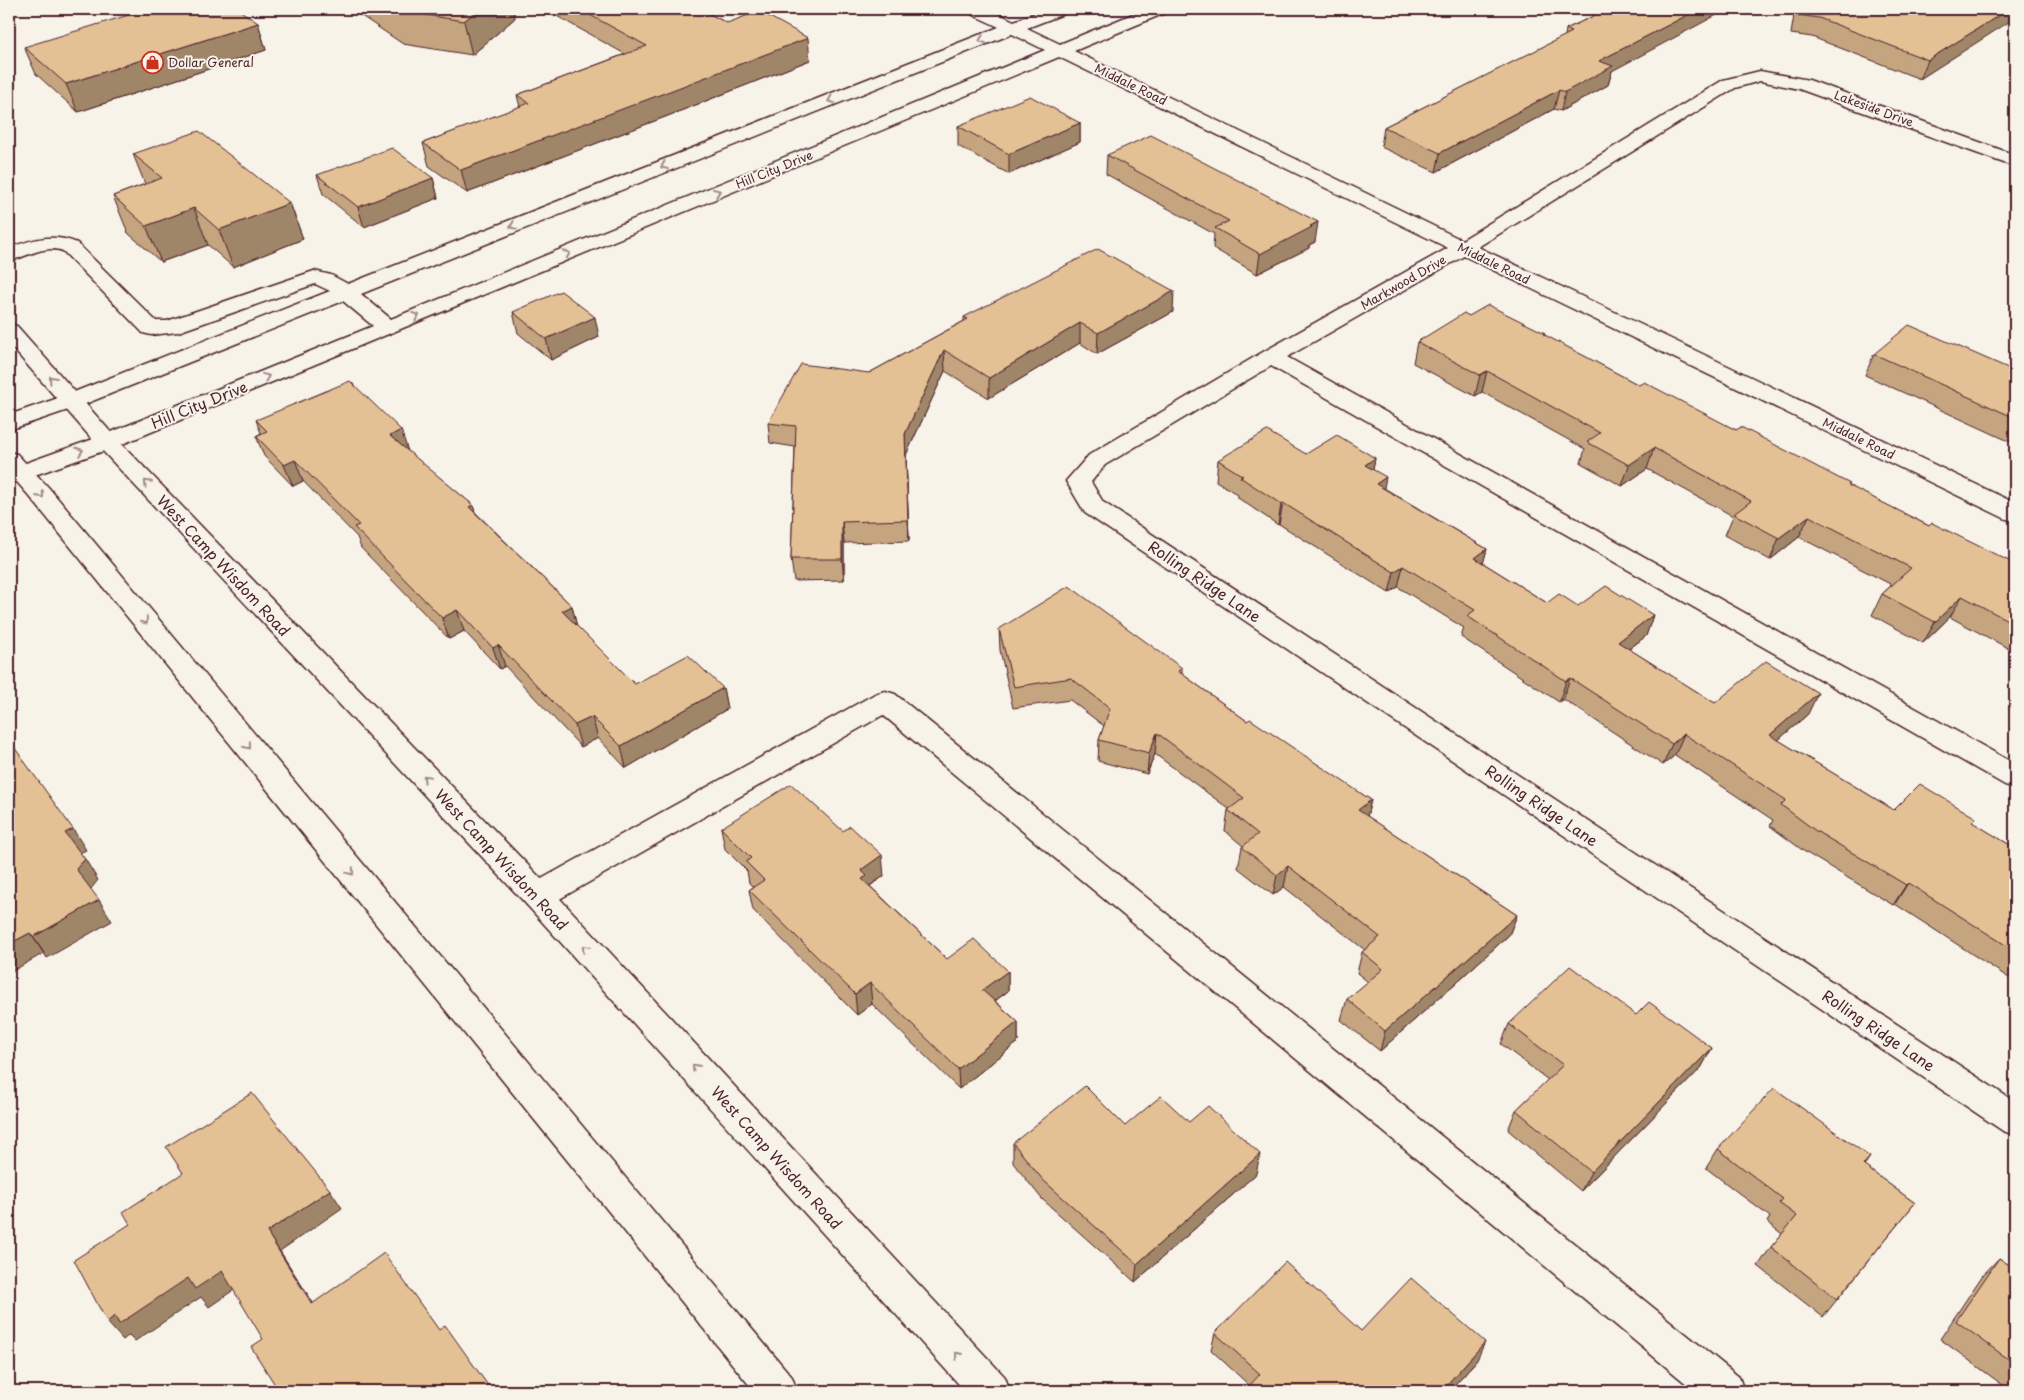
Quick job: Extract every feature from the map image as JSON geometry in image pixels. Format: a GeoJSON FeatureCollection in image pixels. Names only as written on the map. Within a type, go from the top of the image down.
{"type":"FeatureCollection","features":[{"type":"Feature","properties":{"kind":"street","name":"Middale Road"},"geometry":{"type":"LineString","coordinates":[[975,9],[1463,248],[2015,513]]}},
{"type":"Feature","properties":{"kind":"street"},"geometry":{"type":"LineString","coordinates":[[9,423],[72,401],[1060,9]]}},
{"type":"Feature","properties":{"kind":"street","name":"Hill City Drive"},"geometry":{"type":"LineString","coordinates":[[13,470],[107,442],[388,328],[1159,9]]}},
{"type":"Feature","properties":{"kind":"street","name":"Lakeside Drive"},"geometry":{"type":"LineString","coordinates":[[1729,84],[1760,76],[1803,84],[2015,161]]}},
{"type":"Feature","properties":{"kind":"street","name":"Markwood Drive"},"geometry":{"type":"LineString","coordinates":[[1078,481],[1098,460],[1271,357],[1463,248],[1729,84]]}},
{"type":"Feature","properties":{"kind":"street"},"geometry":{"type":"LineString","coordinates":[[9,255],[46,242],[64,244],[70,247],[151,328],[170,327],[307,278],[321,278],[344,292],[388,328]]}},
{"type":"Feature","properties":{"kind":"street","name":"West Camp Wisdom Road"},"geometry":{"type":"LineString","coordinates":[[9,332],[107,442],[538,896],[991,1391]]}},
{"type":"Feature","properties":{"kind":"street"},"geometry":{"type":"LineString","coordinates":[[1271,357],[2015,777]]}},
{"type":"Feature","properties":{"kind":"street"},"geometry":{"type":"LineString","coordinates":[[13,470],[40,494],[778,1391]]}},
{"type":"Feature","properties":{"kind":"street","name":"Rolling Ridge Lane"},"geometry":{"type":"LineString","coordinates":[[1078,481],[1094,507],[2015,1120]]}},
{"type":"Feature","properties":{"kind":"street"},"geometry":{"type":"LineString","coordinates":[[538,896],[885,701],[1725,1391]]}},
{"type":"Feature","properties":{"kind":"building"},"geometry":{"type":"Polygon","coordinates":[[[148,9],[238,9],[258,23],[66,84],[24,47],[148,9]]]}},
{"type":"Feature","properties":{"kind":"building"},"geometry":{"type":"Polygon","coordinates":[[[392,9],[479,9],[464,21],[392,9]]]}},
{"type":"Feature","properties":{"kind":"building"},"geometry":{"type":"Polygon","coordinates":[[[579,9],[700,9],[727,23],[759,11],[808,38],[461,170],[423,143],[529,103],[517,95],[647,46],[579,9]]]}},
{"type":"Feature","properties":{"kind":"building"},"geometry":{"type":"Polygon","coordinates":[[[1608,9],[1699,9],[1599,61],[1613,66],[1565,92],[1559,90],[1440,153],[1384,127],[1572,32],[1566,29],[1608,9]]]}},
{"type":"Feature","properties":{"kind":"building"},"geometry":{"type":"Polygon","coordinates":[[[1798,9],[2009,9],[1928,60],[1819,18],[1798,15],[1798,9]]]}},
{"type":"Feature","properties":{"kind":"building"},"geometry":{"type":"Polygon","coordinates":[[[1030,96],[1080,123],[1009,154],[958,126],[1030,96]]]}},
{"type":"Feature","properties":{"kind":"building"},"geometry":{"type":"Polygon","coordinates":[[[199,131],[290,203],[219,230],[194,208],[146,226],[113,196],[162,178],[133,154],[199,131]]]}},
{"type":"Feature","properties":{"kind":"building"},"geometry":{"type":"Polygon","coordinates":[[[1151,135],[1318,222],[1260,254],[1215,228],[1229,221],[1107,155],[1151,135]]]}},
{"type":"Feature","properties":{"kind":"building"},"geometry":{"type":"Polygon","coordinates":[[[392,148],[433,178],[358,207],[317,175],[392,148]]]}},
{"type":"Feature","properties":{"kind":"building"},"geometry":{"type":"Polygon","coordinates":[[[1098,249],[1174,291],[1098,333],[1080,323],[989,378],[944,350],[905,434],[908,520],[842,522],[842,559],[791,559],[796,426],[768,423],[801,364],[869,373],[968,319],[964,317],[1098,249]]]}},
{"type":"Feature","properties":{"kind":"building"},"geometry":{"type":"Polygon","coordinates":[[[561,291],[595,317],[546,339],[513,312],[561,291]]]}},
{"type":"Feature","properties":{"kind":"building"},"geometry":{"type":"Polygon","coordinates":[[[1488,305],[1545,333],[1543,334],[1639,385],[1644,382],[1736,430],[1741,427],[1929,526],[1932,523],[2015,564],[2015,624],[1962,596],[1935,622],[1882,594],[1911,568],[1809,516],[1779,538],[1734,514],[1751,501],[1654,448],[1629,465],[1587,442],[1600,433],[1487,371],[1480,375],[1417,342],[1464,313],[1469,316],[1488,305]]]}},
{"type":"Feature","properties":{"kind":"building"},"geometry":{"type":"Polygon","coordinates":[[[1909,325],[2015,371],[2015,418],[1874,354],[1909,325]]]}},
{"type":"Feature","properties":{"kind":"building"},"geometry":{"type":"Polygon","coordinates":[[[350,381],[401,430],[390,436],[473,505],[469,507],[572,606],[562,611],[635,684],[688,655],[723,688],[621,746],[592,717],[575,725],[498,645],[493,648],[457,610],[442,618],[354,527],[359,525],[295,460],[284,465],[256,436],[267,431],[256,420],[350,381]]]}},
{"type":"Feature","properties":{"kind":"building"},"geometry":{"type":"Polygon","coordinates":[[[1267,431],[1306,454],[1337,435],[1375,458],[1365,465],[1386,477],[1376,484],[1487,549],[1475,558],[1547,603],[1559,594],[1578,606],[1606,586],[1653,615],[1618,642],[1715,703],[1766,661],[1818,693],[1770,735],[1894,810],[1920,784],[1976,818],[1972,822],[2015,848],[2015,951],[1908,883],[1906,885],[1816,831],[1781,805],[1786,800],[1684,734],[1672,744],[1570,678],[1566,681],[1467,616],[1475,610],[1403,566],[1394,572],[1283,503],[1281,504],[1218,460],[1267,431]]]}},
{"type":"Feature","properties":{"kind":"building"},"geometry":{"type":"Polygon","coordinates":[[[1069,586],[1182,668],[1178,671],[1247,721],[1250,719],[1371,800],[1358,810],[1517,915],[1385,1031],[1347,999],[1383,969],[1362,952],[1380,937],[1288,866],[1277,875],[1242,847],[1258,834],[1228,810],[1244,798],[1157,733],[1149,753],[1099,740],[1110,708],[1071,678],[1014,687],[999,629],[1069,586]]]}},
{"type":"Feature","properties":{"kind":"building"},"geometry":{"type":"Polygon","coordinates":[[[9,740],[73,829],[65,833],[85,859],[76,869],[99,900],[33,937],[30,933],[9,944],[9,740]]]}},
{"type":"Feature","properties":{"kind":"building"},"geometry":{"type":"Polygon","coordinates":[[[791,784],[843,831],[850,826],[882,855],[861,870],[867,876],[862,879],[947,959],[974,939],[1008,971],[982,990],[1018,1022],[958,1069],[870,983],[855,994],[749,890],[764,880],[746,862],[751,858],[721,828],[791,784]]]}},
{"type":"Feature","properties":{"kind":"building"},"geometry":{"type":"Polygon","coordinates":[[[1570,966],[1636,1015],[1649,1002],[1712,1048],[1591,1172],[1516,1110],[1563,1065],[1509,1024],[1570,966]]]}},
{"type":"Feature","properties":{"kind":"building"},"geometry":{"type":"Polygon","coordinates":[[[1085,1086],[1125,1126],[1161,1096],[1189,1122],[1208,1106],[1260,1154],[1137,1264],[1043,1180],[1013,1143],[1085,1086]]]}},
{"type":"Feature","properties":{"kind":"building"},"geometry":{"type":"Polygon","coordinates":[[[1774,1088],[1870,1157],[1863,1165],[1915,1203],[1837,1299],[1771,1247],[1797,1216],[1779,1203],[1783,1199],[1718,1149],[1774,1088]]]}},
{"type":"Feature","properties":{"kind":"building"},"geometry":{"type":"Polygon","coordinates":[[[252,1093],[330,1190],[267,1232],[312,1304],[384,1253],[439,1330],[445,1325],[492,1391],[279,1391],[251,1347],[263,1339],[222,1271],[195,1289],[188,1278],[119,1324],[115,1316],[107,1322],[74,1260],[130,1224],[123,1212],[183,1173],[166,1147],[252,1093]]]}},
{"type":"Feature","properties":{"kind":"building"},"geometry":{"type":"Polygon","coordinates":[[[1999,1258],[2015,1269],[2015,1364],[1956,1321],[1999,1258]]]}},
{"type":"Feature","properties":{"kind":"building"},"geometry":{"type":"Polygon","coordinates":[[[1285,1262],[1361,1331],[1411,1278],[1485,1342],[1441,1391],[1257,1391],[1250,1385],[1260,1374],[1215,1333],[1285,1262]]]}},
{"type":"Feature","properties":{"kind":"place","name":"Dollar General"},"geometry":{"type":"Point","coordinates":[152,62]}}]}
